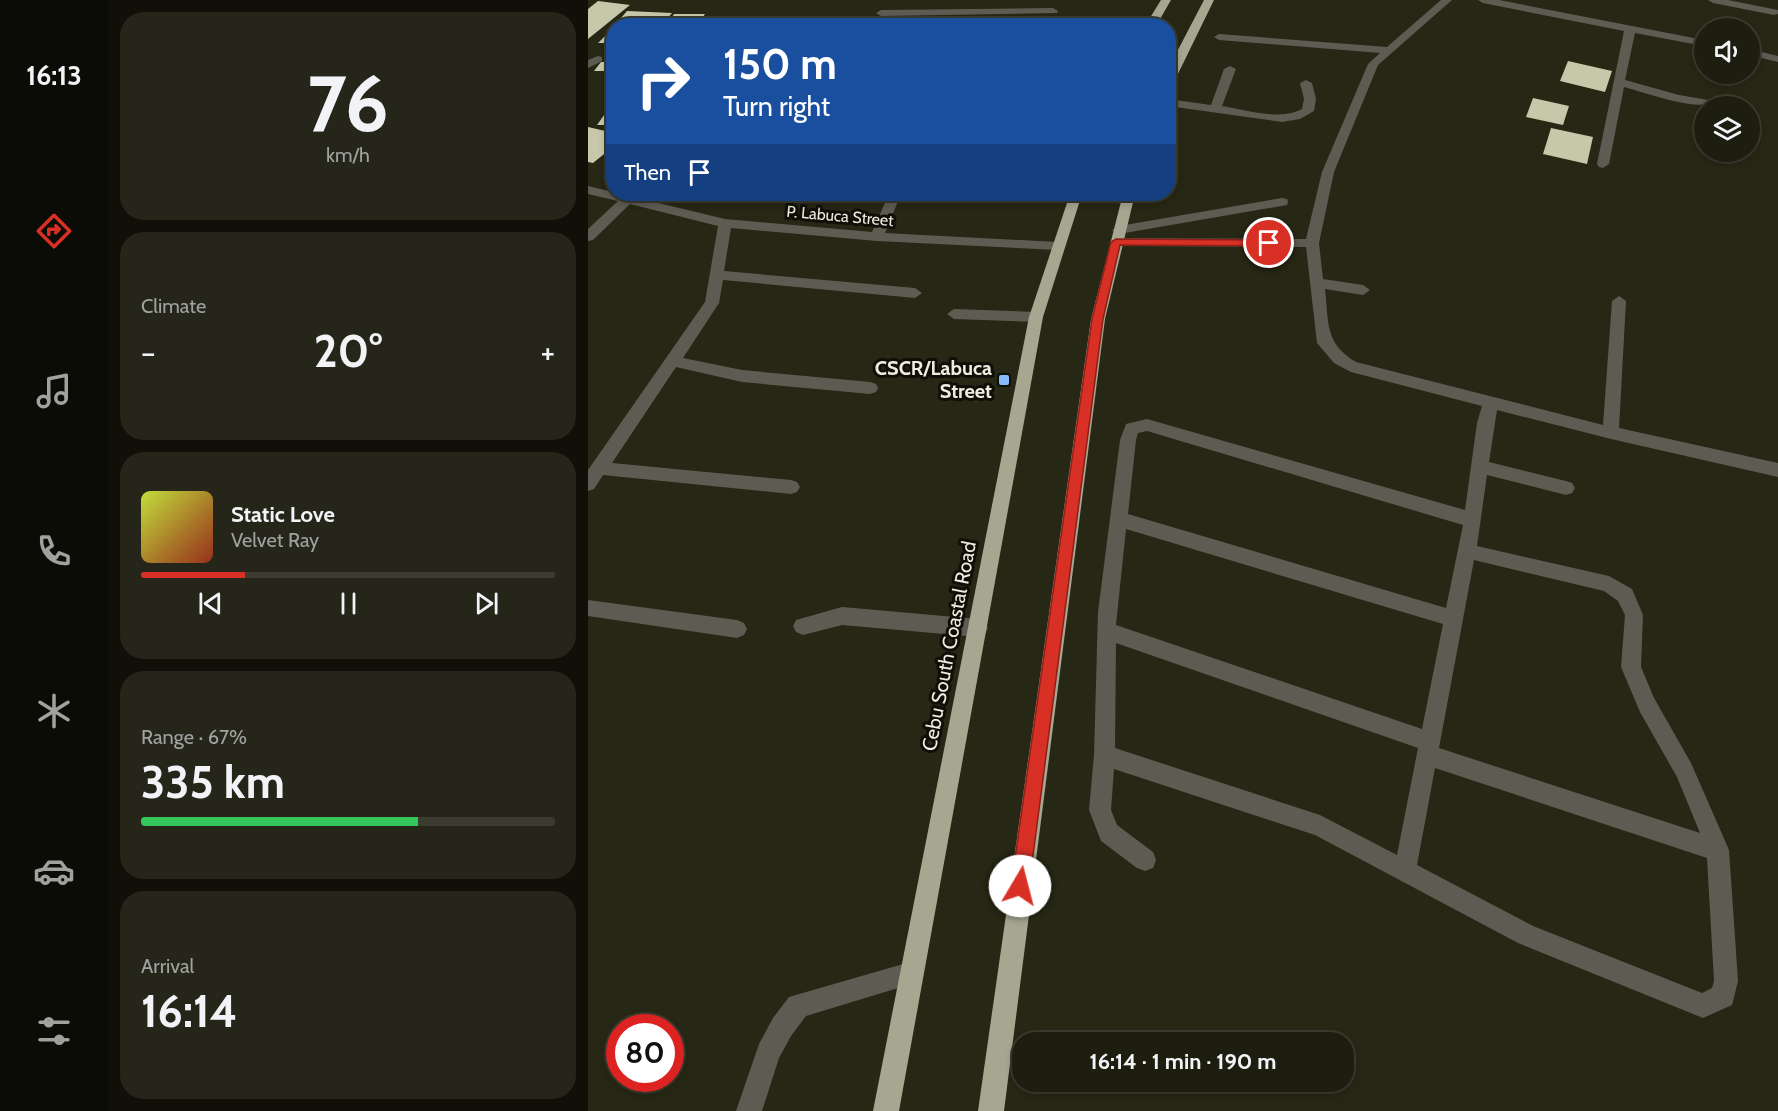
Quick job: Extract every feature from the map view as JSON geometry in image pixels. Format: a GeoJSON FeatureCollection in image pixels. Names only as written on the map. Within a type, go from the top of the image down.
{"type":"FeatureCollection","features":[{"type":"Feature","properties":{"kind":"highway"},"geometry":{"type":"LineString","coordinates":[[1155,18],[1166,0]]}},
{"type":"Feature","properties":{"kind":"highway"},"geometry":{"type":"LineString","coordinates":[[1176,65],[1209,0]]}},
{"type":"Feature","properties":{"kind":"highway","name":"Cebu South Coastal Road"},"geometry":{"type":"LineString","coordinates":[[886,1111],[910,974],[922,925],[1036,317],[1073,201]]}},
{"type":"Feature","properties":{"kind":"highway"},"geometry":{"type":"LineString","coordinates":[[991,1111],[1098,319],[1127,201]]}},
{"type":"Feature","properties":{"kind":"street"},"geometry":{"type":"LineString","coordinates":[[880,18],[882,0]]}},
{"type":"Feature","properties":{"kind":"street"},"geometry":{"type":"LineString","coordinates":[[1050,18],[1058,0]]}},
{"type":"Feature","properties":{"kind":"street"},"geometry":{"type":"LineString","coordinates":[[1483,0],[1694,41]]}},
{"type":"Feature","properties":{"kind":"street"},"geometry":{"type":"LineString","coordinates":[[1525,9],[1533,0]]}},
{"type":"Feature","properties":{"kind":"street"},"geometry":{"type":"LineString","coordinates":[[1713,0],[1774,12]]}},
{"type":"Feature","properties":{"kind":"street"},"geometry":{"type":"LineString","coordinates":[[1440,2],[1373,64],[1328,172],[1312,243],[1324,344],[1339,359],[1351,366],[1611,433],[1778,470]]}},
{"type":"Feature","properties":{"kind":"street"},"geometry":{"type":"LineString","coordinates":[[881,13],[1053,11]]}},
{"type":"Feature","properties":{"kind":"street"},"geometry":{"type":"LineString","coordinates":[[1603,164],[1630,29]]}},
{"type":"Feature","properties":{"kind":"street"},"geometry":{"type":"LineString","coordinates":[[1220,37],[1387,50]]}},
{"type":"Feature","properties":{"kind":"street"},"geometry":{"type":"LineString","coordinates":[[1760,55],[1778,59]]}},
{"type":"Feature","properties":{"kind":"street"},"geometry":{"type":"LineString","coordinates":[[1216,108],[1230,69]]}},
{"type":"Feature","properties":{"kind":"street"},"geometry":{"type":"LineString","coordinates":[[1619,82],[1694,100]]}},
{"type":"Feature","properties":{"kind":"street"},"geometry":{"type":"LineString","coordinates":[[1176,103],[1282,118],[1296,117],[1308,111],[1310,99],[1306,83]]}},
{"type":"Feature","properties":{"kind":"street","name":"P. Labuca Street"},"geometry":{"type":"LineString","coordinates":[[588,190],[606,195]]}},
{"type":"Feature","properties":{"kind":"street"},"geometry":{"type":"LineString","coordinates":[[588,237],[626,201]]}},
{"type":"Feature","properties":{"kind":"street","name":"P. Labuca Street"},"geometry":{"type":"LineString","coordinates":[[631,201],[725,223],[878,237],[1057,246]]}},
{"type":"Feature","properties":{"kind":"street"},"geometry":{"type":"LineString","coordinates":[[878,237],[892,201]]}},
{"type":"Feature","properties":{"kind":"street"},"geometry":{"type":"LineString","coordinates":[[1118,236],[1281,202]]}},
{"type":"Feature","properties":{"kind":"street"},"geometry":{"type":"LineString","coordinates":[[588,484],[712,303],[725,223]]}},
{"type":"Feature","properties":{"kind":"street"},"geometry":{"type":"LineString","coordinates":[[1118,236],[1312,243]]}},
{"type":"Feature","properties":{"kind":"street"},"geometry":{"type":"LineString","coordinates":[[717,274],[915,293]]}},
{"type":"Feature","properties":{"kind":"street"},"geometry":{"type":"LineString","coordinates":[[1317,283],[1363,290]]}},
{"type":"Feature","properties":{"kind":"street"},"geometry":{"type":"LineString","coordinates":[[1611,433],[1619,301]]}},
{"type":"Feature","properties":{"kind":"street"},"geometry":{"type":"LineString","coordinates":[[954,314],[1036,317]]}},
{"type":"Feature","properties":{"kind":"street"},"geometry":{"type":"LineString","coordinates":[[672,362],[742,376],[870,387]]}},
{"type":"Feature","properties":{"kind":"street"},"geometry":{"type":"LineString","coordinates":[[1405,870],[1473,520],[1485,423],[1491,402]]}},
{"type":"Feature","properties":{"kind":"street"},"geometry":{"type":"LineString","coordinates":[[1145,860],[1109,833],[1100,810],[1104,755],[1107,612],[1128,440],[1132,428],[1147,425],[1473,520]]}},
{"type":"Feature","properties":{"kind":"street"},"geometry":{"type":"LineString","coordinates":[[1479,466],[1566,488]]}},
{"type":"Feature","properties":{"kind":"street"},"geometry":{"type":"LineString","coordinates":[[599,468],[791,487]]}},
{"type":"Feature","properties":{"kind":"street"},"geometry":{"type":"LineString","coordinates":[[1118,519],[1454,619]]}},
{"type":"Feature","properties":{"kind":"street"},"geometry":{"type":"LineString","coordinates":[[1104,755],[1320,826],[1526,935],[1703,1006],[1724,996],[1726,981],[1718,849],[1684,770],[1647,705],[1630,667],[1634,615],[1626,595],[1610,584],[1467,550]]}},
{"type":"Feature","properties":{"kind":"street"},"geometry":{"type":"LineString","coordinates":[[588,608],[737,629]]}},
{"type":"Feature","properties":{"kind":"street"},"geometry":{"type":"LineString","coordinates":[[803,626],[842,616],[978,628]]}},
{"type":"Feature","properties":{"kind":"street"},"geometry":{"type":"LineString","coordinates":[[1108,631],[1428,748],[1718,849]]}},
{"type":"Feature","properties":{"kind":"street"},"geometry":{"type":"LineString","coordinates":[[749,1111],[768,1053],[782,1027],[798,1006],[910,974]]}},
{"type":"Feature","properties":{"kind":"building"},"geometry":{"type":"Polygon","coordinates":[[[598,1],[630,5],[614,18],[606,18],[606,24],[588,39],[588,9],[598,1]]]}},
{"type":"Feature","properties":{"kind":"building"},"geometry":{"type":"Polygon","coordinates":[[[627,11],[672,13],[668,18],[621,18],[627,11]]]}},
{"type":"Feature","properties":{"kind":"building"},"geometry":{"type":"Polygon","coordinates":[[[674,14],[705,14],[702,18],[671,18],[674,14]]]}},
{"type":"Feature","properties":{"kind":"building"},"geometry":{"type":"Polygon","coordinates":[[[606,35],[606,43],[598,43],[606,35]]]}},
{"type":"Feature","properties":{"kind":"building"},"geometry":{"type":"Polygon","coordinates":[[[1568,61],[1612,71],[1605,92],[1560,81],[1568,61]]]}},
{"type":"Feature","properties":{"kind":"building"},"geometry":{"type":"Polygon","coordinates":[[[601,62],[606,62],[606,71],[594,71],[601,62]]]}},
{"type":"Feature","properties":{"kind":"building"},"geometry":{"type":"Polygon","coordinates":[[[1533,98],[1569,106],[1563,125],[1526,117],[1533,98]]]}},
{"type":"Feature","properties":{"kind":"building"},"geometry":{"type":"Polygon","coordinates":[[[606,112],[606,125],[597,125],[606,112]]]}},
{"type":"Feature","properties":{"kind":"building"},"geometry":{"type":"Polygon","coordinates":[[[588,127],[606,131],[606,152],[593,163],[588,162],[588,127]]]}},
{"type":"Feature","properties":{"kind":"building"},"geometry":{"type":"Polygon","coordinates":[[[1551,128],[1593,137],[1587,164],[1543,154],[1551,128]]]}},
{"type":"Feature","properties":{"kind":"place","name":"CSCR/Labuca Street"},"geometry":{"type":"Point","coordinates":[1004,380]}},
{"type":"Feature","properties":{"kind":"route"},"geometry":{"type":"LineString","coordinates":[[1020,886],[1098,319],[1116,242],[1269,243]]}}]}
